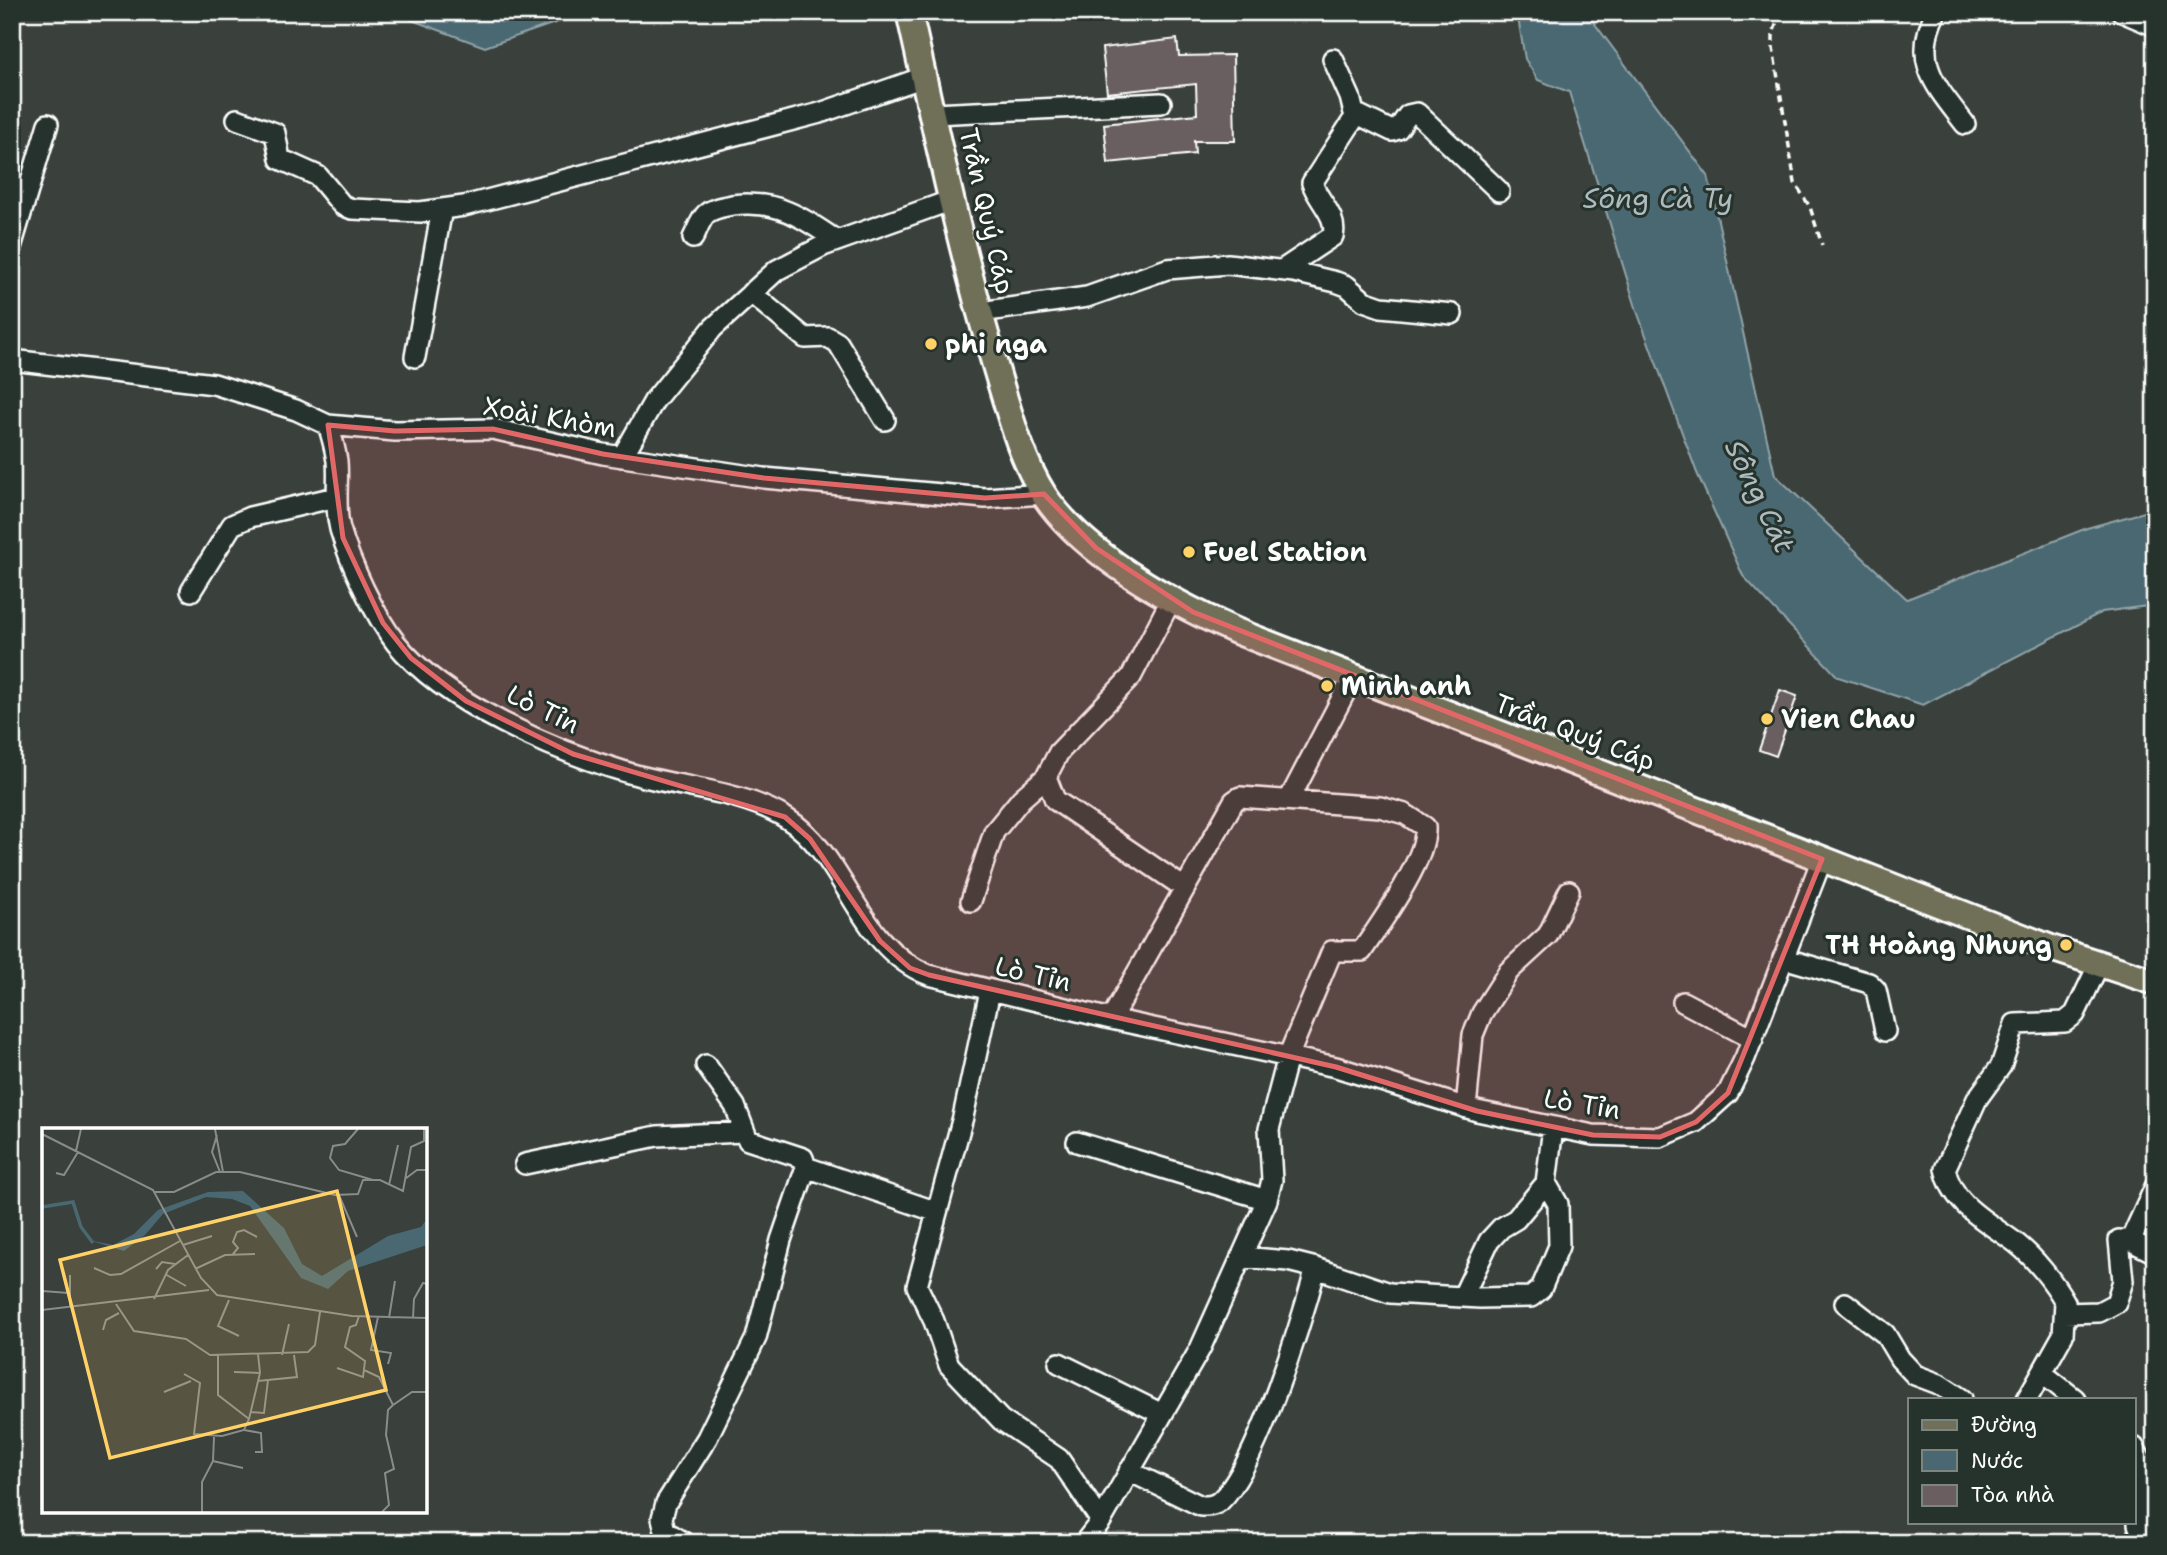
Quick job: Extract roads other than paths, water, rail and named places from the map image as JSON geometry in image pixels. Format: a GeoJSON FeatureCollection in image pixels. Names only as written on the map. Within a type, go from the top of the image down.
{"type":"FeatureCollection","features":[{"type":"Feature","properties":{"kind":"main road","name":"Trần Quý Cáp"},"geometry":{"type":"LineString","coordinates":[[909,12],[980,312],[1011,417],[1044,494],[1060,514],[1096,548],[1171,600],[1236,631],[1822,859],[2099,964],[2155,982]]}},
{"type":"Feature","properties":{"kind":"street"},"geometry":{"type":"LineString","coordinates":[[1936,12],[1926,42],[1926,65],[1933,82],[1965,124]]}},
{"type":"Feature","properties":{"kind":"street"},"geometry":{"type":"LineString","coordinates":[[2122,12],[2155,26]]}},
{"type":"Feature","properties":{"kind":"street"},"geometry":{"type":"LineString","coordinates":[[1333,59],[1350,97],[1355,117]]}},
{"type":"Feature","properties":{"kind":"street"},"geometry":{"type":"LineString","coordinates":[[237,119],[275,133],[279,159],[318,176],[342,205],[352,209],[420,212],[464,206],[820,113],[924,77]]}},
{"type":"Feature","properties":{"kind":"street"},"geometry":{"type":"LineString","coordinates":[[934,114],[1161,103]]}},
{"type":"Feature","properties":{"kind":"street"},"geometry":{"type":"LineString","coordinates":[[1282,270],[1332,236],[1335,228],[1331,217],[1312,183],[1355,117],[1359,115],[1392,131],[1398,129],[1408,115],[1417,113],[1499,191]]}},
{"type":"Feature","properties":{"kind":"street"},"geometry":{"type":"LineString","coordinates":[[12,244],[48,124]]}},
{"type":"Feature","properties":{"kind":"street"},"geometry":{"type":"LineString","coordinates":[[622,457],[654,401],[712,328],[777,270],[837,241],[952,200]]}},
{"type":"Feature","properties":{"kind":"street"},"geometry":{"type":"LineString","coordinates":[[693,238],[705,215],[719,207],[748,203],[769,204],[799,215],[837,241]]}},
{"type":"Feature","properties":{"kind":"street"},"geometry":{"type":"LineString","coordinates":[[415,357],[442,209]]}},
{"type":"Feature","properties":{"kind":"street"},"geometry":{"type":"LineString","coordinates":[[980,312],[1087,297],[1167,268],[1193,264],[1228,264],[1282,270],[1347,286],[1371,304],[1451,314]]}},
{"type":"Feature","properties":{"kind":"street"},"geometry":{"type":"LineString","coordinates":[[751,293],[805,338],[828,337],[838,342],[885,420]]}},
{"type":"Feature","properties":{"kind":"street","name":"Xoài Khòm"},"geometry":{"type":"LineString","coordinates":[[12,359],[214,384],[296,410],[328,425],[395,431],[493,429],[622,457],[810,482],[985,498],[1044,494]]}},
{"type":"Feature","properties":{"kind":"street","name":"Lò Tỉn"},"geometry":{"type":"LineString","coordinates":[[328,425],[337,463],[336,497],[343,538],[383,623],[396,643],[432,676],[466,701],[573,754],[641,777],[736,799],[785,817],[810,839],[892,955],[910,968],[929,975],[1111,1019],[1360,1073],[1466,1108],[1593,1135],[1643,1139],[1682,1129],[1712,1110],[1728,1093],[1753,1039],[1822,859]]}},
{"type":"Feature","properties":{"kind":"street"},"geometry":{"type":"LineString","coordinates":[[191,591],[232,525],[250,517],[336,497]]}},
{"type":"Feature","properties":{"kind":"street"},"geometry":{"type":"LineString","coordinates":[[971,901],[994,832],[1021,799],[1046,777],[1059,752],[1131,677],[1171,600]]}},
{"type":"Feature","properties":{"kind":"street"},"geometry":{"type":"LineString","coordinates":[[1289,800],[1353,677]]}},
{"type":"Feature","properties":{"kind":"street"},"geometry":{"type":"LineString","coordinates":[[1046,777],[1055,800],[1183,887]]}},
{"type":"Feature","properties":{"kind":"street"},"geometry":{"type":"LineString","coordinates":[[1084,1543],[1101,1521],[1200,1349],[1267,1200],[1272,1180],[1269,1129],[1288,1057],[1332,951],[1362,951],[1405,887],[1426,830],[1418,819],[1380,807],[1349,807],[1249,796],[1234,801],[1183,887],[1111,1019]]}},
{"type":"Feature","properties":{"kind":"street"},"geometry":{"type":"LineString","coordinates":[[1466,1108],[1473,1035],[1482,1013],[1508,971],[1548,936],[1569,891]]}},
{"type":"Feature","properties":{"kind":"street"},"geometry":{"type":"LineString","coordinates":[[1783,958],[1869,983],[1876,990],[1885,1031]]}},
{"type":"Feature","properties":{"kind":"street"},"geometry":{"type":"LineString","coordinates":[[2028,1398],[2063,1335],[2066,1313],[2062,1296],[2031,1258],[1972,1212],[1955,1194],[1945,1169],[1977,1099],[2001,1066],[2015,1024],[2066,1022],[2075,1014],[2099,964]]}},
{"type":"Feature","properties":{"kind":"street"},"geometry":{"type":"LineString","coordinates":[[990,991],[963,1117],[917,1286],[939,1332],[949,1365],[1001,1420],[1059,1458],[1101,1521]]}},
{"type":"Feature","properties":{"kind":"street"},"geometry":{"type":"LineString","coordinates":[[1683,1002],[1753,1039]]}},
{"type":"Feature","properties":{"kind":"street"},"geometry":{"type":"LineString","coordinates":[[685,1543],[665,1531],[662,1518],[666,1503],[707,1438],[756,1338],[781,1240],[806,1167],[803,1158],[748,1140],[735,1105],[706,1065]]}},
{"type":"Feature","properties":{"kind":"street"},"geometry":{"type":"LineString","coordinates":[[1463,1296],[1489,1241],[1501,1228],[1516,1219],[1546,1183],[1553,1127]]}},
{"type":"Feature","properties":{"kind":"street"},"geometry":{"type":"LineString","coordinates":[[525,1164],[657,1136],[743,1132]]}},
{"type":"Feature","properties":{"kind":"street"},"geometry":{"type":"LineString","coordinates":[[1077,1142],[1267,1200]]}},
{"type":"Feature","properties":{"kind":"street"},"geometry":{"type":"LineString","coordinates":[[806,1167],[937,1212]]}},
{"type":"Feature","properties":{"kind":"street"},"geometry":{"type":"LineString","coordinates":[[1241,1257],[1316,1268],[1390,1293],[1518,1299],[1531,1297],[1541,1289],[1559,1246],[1561,1218],[1558,1204],[1546,1183]]}},
{"type":"Feature","properties":{"kind":"street"},"geometry":{"type":"LineString","coordinates":[[2132,1241],[2133,1233],[2155,1187]]}},
{"type":"Feature","properties":{"kind":"street"},"geometry":{"type":"LineString","coordinates":[[2066,1313],[2099,1312],[2116,1303],[2123,1281],[2119,1240],[2132,1241],[2155,1254]]}},
{"type":"Feature","properties":{"kind":"street"},"geometry":{"type":"LineString","coordinates":[[1129,1471],[1201,1506],[1214,1506],[1222,1499],[1240,1474],[1259,1434],[1305,1309],[1316,1268]]}},
{"type":"Feature","properties":{"kind":"street"},"geometry":{"type":"LineString","coordinates":[[1845,1303],[1885,1334],[1900,1359],[1915,1375],[1939,1384],[1960,1398]]}},
{"type":"Feature","properties":{"kind":"street"},"geometry":{"type":"LineString","coordinates":[[1059,1363],[1162,1414]]}},
{"type":"Feature","properties":{"kind":"street"},"geometry":{"type":"LineString","coordinates":[[2042,1373],[2074,1398]]}},
{"type":"Feature","properties":{"kind":"street"},"geometry":{"type":"LineString","coordinates":[[2136,1451],[2140,1458],[2138,1524],[2145,1543]]}},
{"type":"Feature","properties":{"kind":"water"},"geometry":{"type":"Polygon","coordinates":[[[390,12],[587,12],[485,47],[390,12]]]}},
{"type":"Feature","properties":{"kind":"water","name":"Sông Cà Ty"},"geometry":{"type":"Polygon","coordinates":[[[1517,12],[1586,12],[1708,176],[1775,475],[1907,599],[2087,528],[2155,509],[2155,605],[2102,612],[1923,705],[1838,677],[1743,576],[1697,473],[1638,314],[1569,92],[1538,80],[1525,59],[1517,12]]]}},
{"type":"Feature","properties":{"kind":"place","name":"phi nga"},"geometry":{"type":"Point","coordinates":[931,344]}},
{"type":"Feature","properties":{"kind":"place","name":"Fuel Station"},"geometry":{"type":"Point","coordinates":[1189,552]}},
{"type":"Feature","properties":{"kind":"place","name":"Minh anh"},"geometry":{"type":"Point","coordinates":[1327,686]}},
{"type":"Feature","properties":{"kind":"place","name":"Vien Chau"},"geometry":{"type":"Point","coordinates":[1767,719]}},
{"type":"Feature","properties":{"kind":"place","name":"TH Hoàng Nhung"},"geometry":{"type":"Point","coordinates":[2066,945]}},
{"type":"Feature","properties":{"kind":"water label","name":"Sông Cát"},"geometry":{"type":"Point","coordinates":[1760,496]}}]}
